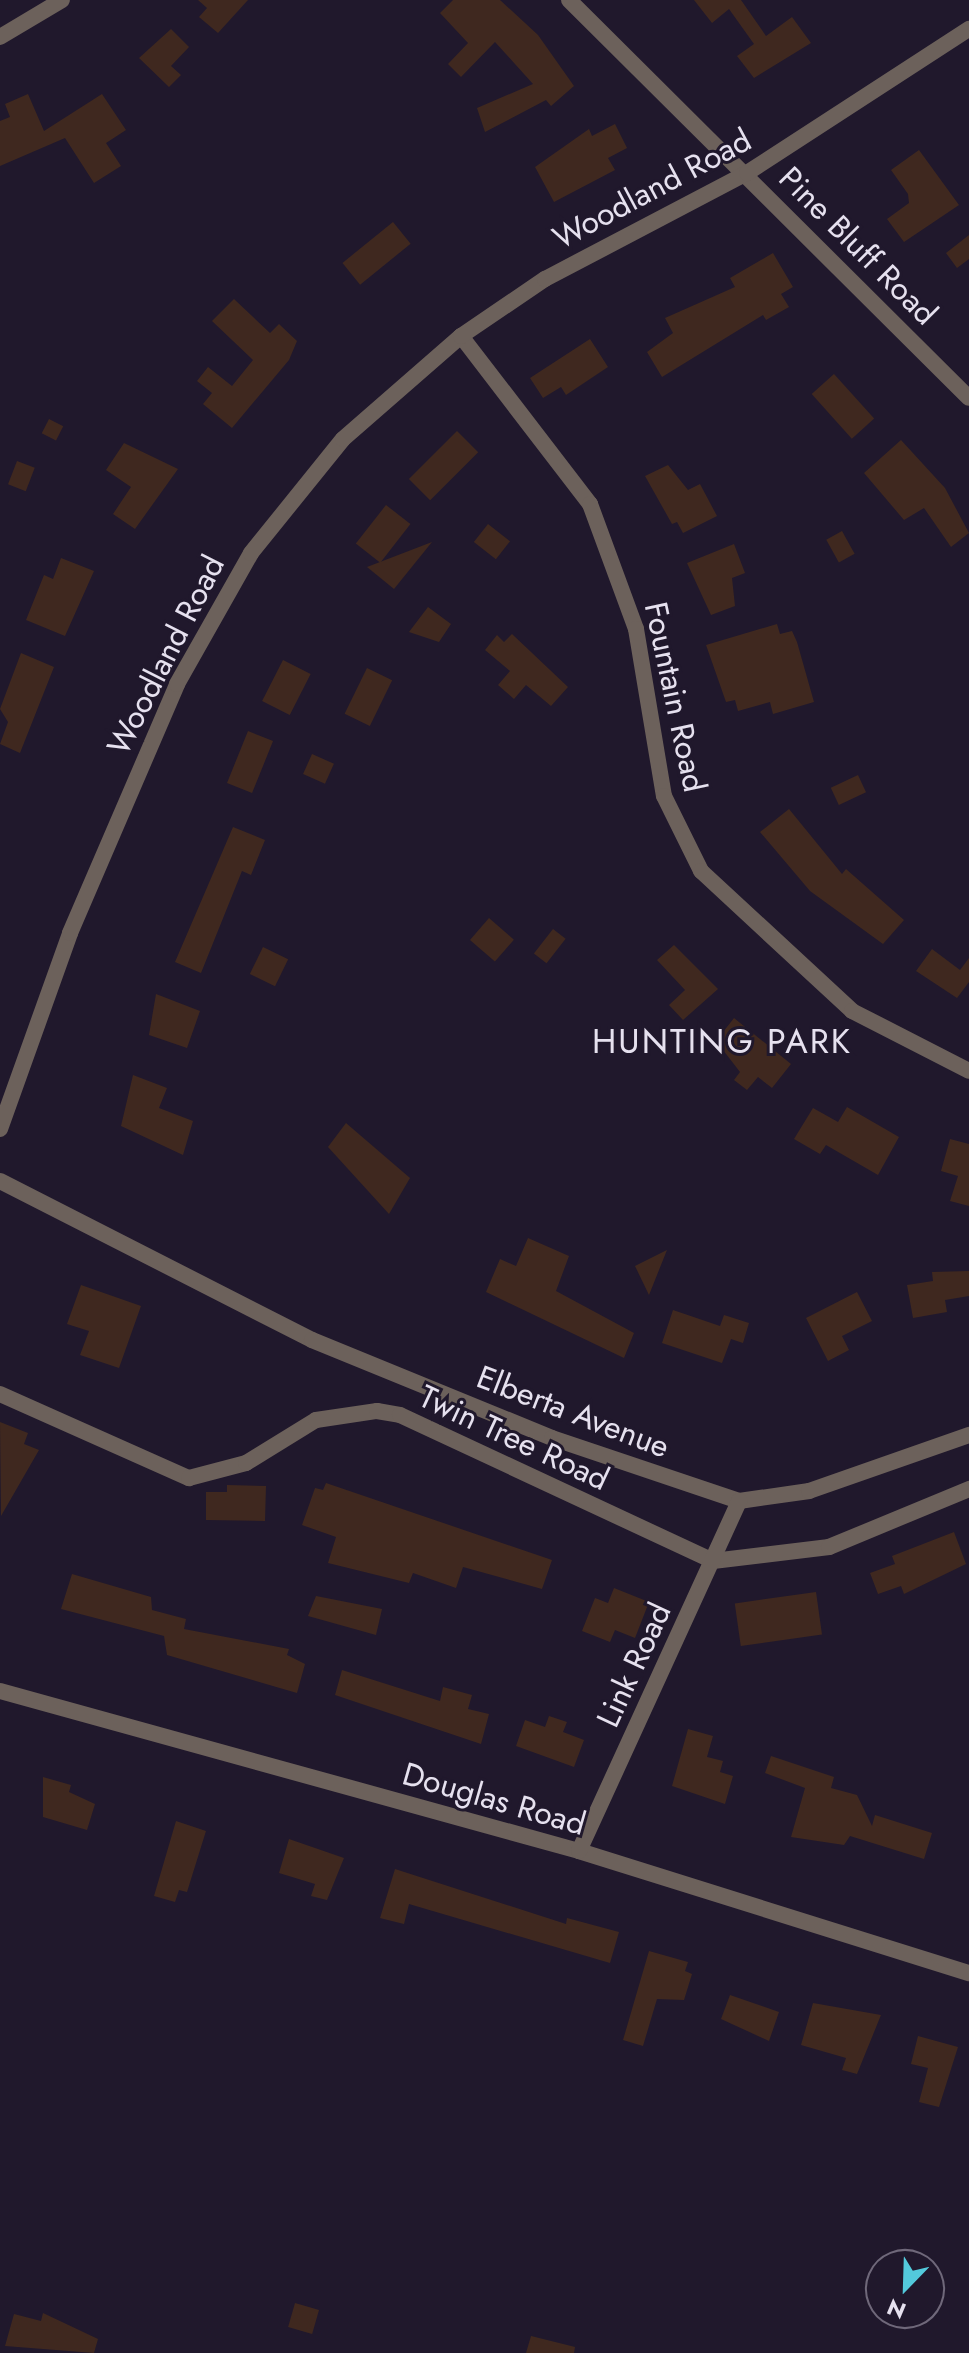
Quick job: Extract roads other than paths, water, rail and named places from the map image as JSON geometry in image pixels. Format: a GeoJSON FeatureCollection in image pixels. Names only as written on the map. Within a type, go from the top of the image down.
{"type":"FeatureCollection","features":[{"type":"Feature","properties":{"kind":"street"},"geometry":{"type":"LineString","coordinates":[[0,37],[62,0]]}},
{"type":"Feature","properties":{"kind":"street","name":"Pine Bluff Road"},"geometry":{"type":"LineString","coordinates":[[569,0],[747,173],[969,398]]}},
{"type":"Feature","properties":{"kind":"street","name":"Woodland Road"},"geometry":{"type":"LineString","coordinates":[[0,1129],[123,803],[214,613],[251,553],[343,439],[461,336],[545,279],[747,173],[969,29]]}},
{"type":"Feature","properties":{"kind":"street","name":"Fountain Road"},"geometry":{"type":"LineString","coordinates":[[461,336],[590,504],[636,629],[664,796],[701,871],[852,1011],[969,1071]]}},
{"type":"Feature","properties":{"kind":"street","name":"Elberta Avenue"},"geometry":{"type":"LineString","coordinates":[[0,1181],[312,1340],[552,1438],[739,1501],[809,1491],[969,1435]]}},
{"type":"Feature","properties":{"kind":"street","name":"Twin Tree Road"},"geometry":{"type":"LineString","coordinates":[[0,1394],[189,1478],[246,1463],[316,1420],[377,1411],[400,1415],[713,1561]]}},
{"type":"Feature","properties":{"kind":"street"},"geometry":{"type":"LineString","coordinates":[[713,1561],[829,1547],[969,1489]]}},
{"type":"Feature","properties":{"kind":"street","name":"Link Road"},"geometry":{"type":"LineString","coordinates":[[579,1851],[739,1501]]}},
{"type":"Feature","properties":{"kind":"street","name":"Douglas Road"},"geometry":{"type":"LineString","coordinates":[[0,1691],[579,1851],[969,1973]]}},
{"type":"Feature","properties":{"kind":"district","name":"HUNTING PARK"},"geometry":{"type":"Point","coordinates":[722,1042]}}]}
